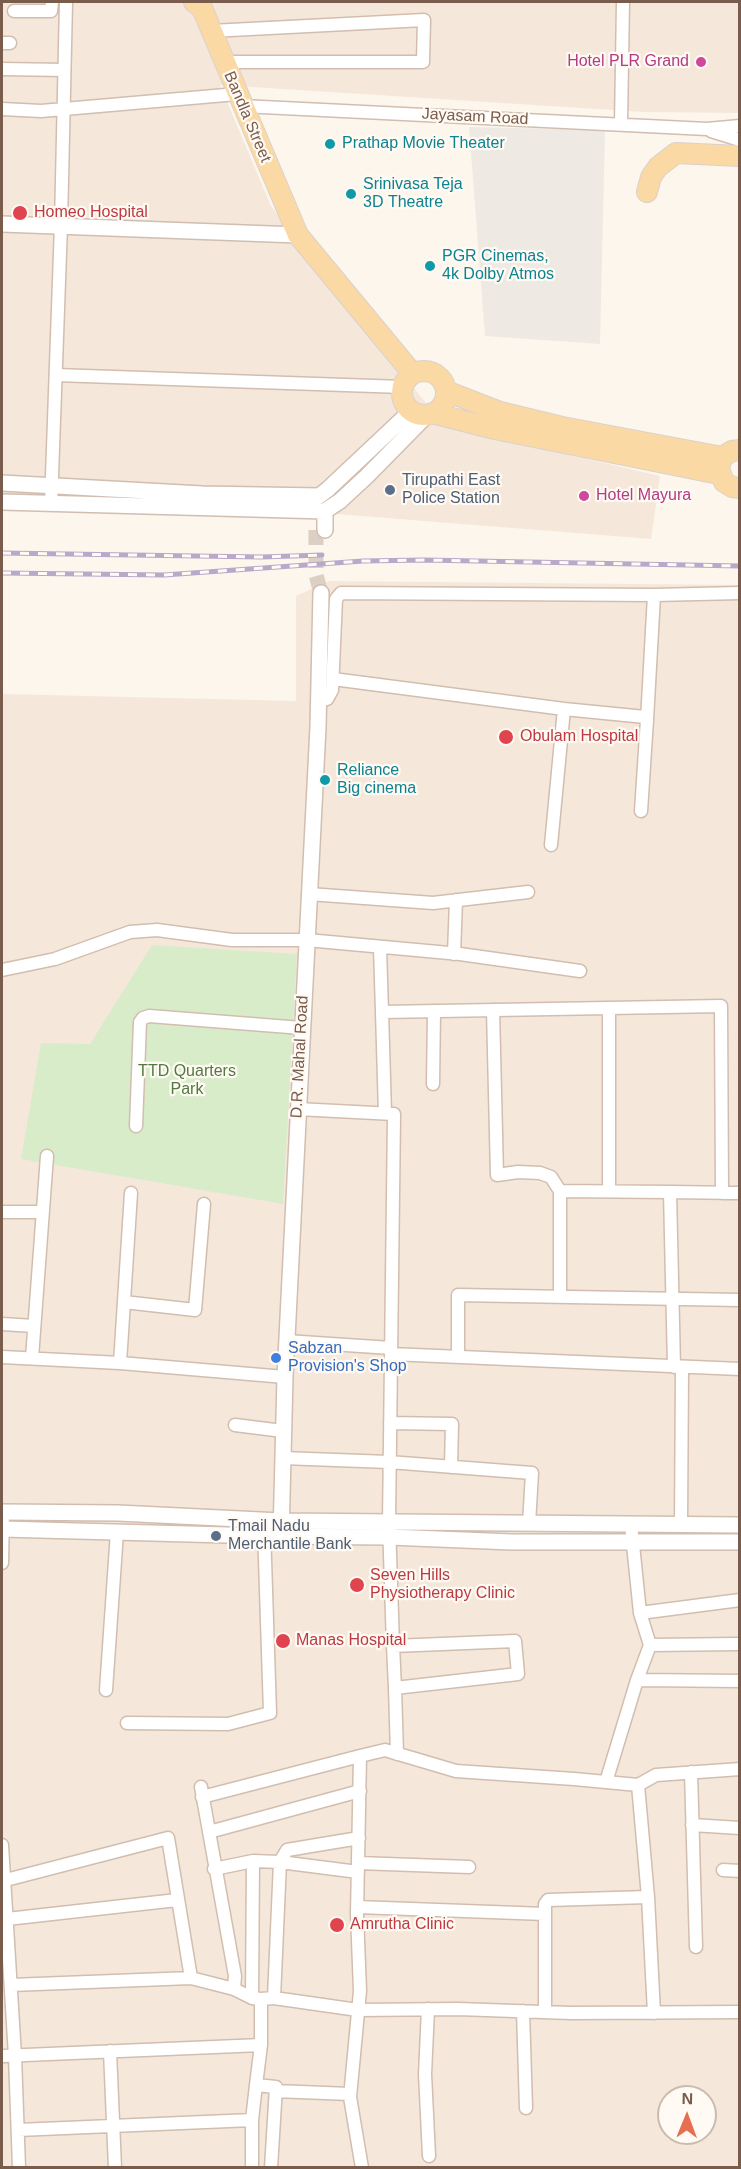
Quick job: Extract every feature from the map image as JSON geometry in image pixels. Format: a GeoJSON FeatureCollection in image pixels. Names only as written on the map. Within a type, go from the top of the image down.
{"type":"FeatureCollection","features":[{"type":"Feature","properties":{"kind":"main road","name":"Bandla Street"},"geometry":{"type":"LineString","coordinates":[[201,4],[298,234],[408,380]]}},
{"type":"Feature","properties":{"kind":"main road"},"geometry":{"type":"LineString","coordinates":[[647,192],[651,177],[658,167],[676,153],[740,156]]}},
{"type":"Feature","properties":{"kind":"main road"},"geometry":{"type":"LineString","coordinates":[[423,413],[441,407],[446,392],[442,381],[434,374],[424,371],[408,380],[404,402],[423,413],[495,429],[727,460]]}},
{"type":"Feature","properties":{"kind":"main road"},"geometry":{"type":"LineString","coordinates":[[446,392],[500,412],[562,428],[727,460]]}},
{"type":"Feature","properties":{"kind":"main road"},"geometry":{"type":"LineString","coordinates":[[727,460],[728,486],[740,488]]}},
{"type":"Feature","properties":{"kind":"street"},"geometry":{"type":"LineString","coordinates":[[14,11],[51,11],[51,2]]}},
{"type":"Feature","properties":{"kind":"street"},"geometry":{"type":"LineString","coordinates":[[51,504],[66,2]]}},
{"type":"Feature","properties":{"kind":"street"},"geometry":{"type":"LineString","coordinates":[[621,124],[623,2]]}},
{"type":"Feature","properties":{"kind":"street"},"geometry":{"type":"LineString","coordinates":[[211,31],[424,20],[423,62],[224,62]]}},
{"type":"Feature","properties":{"kind":"street"},"geometry":{"type":"LineString","coordinates":[[2,69],[64,70]]}},
{"type":"Feature","properties":{"kind":"street","name":"Jayasam Road"},"geometry":{"type":"LineString","coordinates":[[2,108],[41,111],[240,100],[707,129],[740,126]]}},
{"type":"Feature","properties":{"kind":"street","name":"Jayasam Road"},"geometry":{"type":"LineString","coordinates":[[707,129],[740,140]]}},
{"type":"Feature","properties":{"kind":"street"},"geometry":{"type":"LineString","coordinates":[[2,224],[298,234]]}},
{"type":"Feature","properties":{"kind":"street"},"geometry":{"type":"LineString","coordinates":[[56,375],[408,380]]}},
{"type":"Feature","properties":{"kind":"street"},"geometry":{"type":"LineString","coordinates":[[2,483],[202,494],[319,496],[423,413]]}},
{"type":"Feature","properties":{"kind":"street"},"geometry":{"type":"LineString","coordinates":[[2,502],[320,512],[340,501],[367,476],[423,413]]}},
{"type":"Feature","properties":{"kind":"street"},"geometry":{"type":"LineString","coordinates":[[320,512],[321,530]]}},
{"type":"Feature","properties":{"kind":"street","name":"D.R. Mahal Road"},"geometry":{"type":"LineString","coordinates":[[281,1529],[286,1341],[319,701],[321,593]]}},
{"type":"Feature","properties":{"kind":"street"},"geometry":{"type":"LineString","coordinates":[[319,701],[327,699],[332,690],[336,598],[341,593],[654,595],[740,593]]}},
{"type":"Feature","properties":{"kind":"street"},"geometry":{"type":"LineString","coordinates":[[640,811],[654,595]]}},
{"type":"Feature","properties":{"kind":"street"},"geometry":{"type":"LineString","coordinates":[[333,679],[564,709],[642,716],[647,720]]}},
{"type":"Feature","properties":{"kind":"street"},"geometry":{"type":"LineString","coordinates":[[551,845],[564,709]]}},
{"type":"Feature","properties":{"kind":"street"},"geometry":{"type":"LineString","coordinates":[[309,894],[433,903],[528,892]]}},
{"type":"Feature","properties":{"kind":"street"},"geometry":{"type":"LineString","coordinates":[[454,954],[456,900]]}},
{"type":"Feature","properties":{"kind":"street"},"geometry":{"type":"LineString","coordinates":[[2,970],[55,959],[130,932],[157,930],[245,941],[307,940],[454,954],[580,971]]}},
{"type":"Feature","properties":{"kind":"street"},"geometry":{"type":"LineString","coordinates":[[380,947],[385,1113]]}},
{"type":"Feature","properties":{"kind":"street"},"geometry":{"type":"LineString","coordinates":[[382,1012],[721,1006],[722,1193]]}},
{"type":"Feature","properties":{"kind":"street"},"geometry":{"type":"LineString","coordinates":[[609,1008],[609,1191]]}},
{"type":"Feature","properties":{"kind":"street"},"geometry":{"type":"LineString","coordinates":[[493,1010],[497,1176],[518,1172],[540,1173],[551,1177],[560,1191],[560,1297]]}},
{"type":"Feature","properties":{"kind":"street"},"geometry":{"type":"LineString","coordinates":[[433,1084],[434,1011]]}},
{"type":"Feature","properties":{"kind":"street"},"geometry":{"type":"LineString","coordinates":[[136,1126],[140,1022],[143,1018],[149,1016],[302,1028]]}},
{"type":"Feature","properties":{"kind":"street"},"geometry":{"type":"LineString","coordinates":[[297,1108],[394,1114],[389,1530],[397,1754]]}},
{"type":"Feature","properties":{"kind":"street"},"geometry":{"type":"LineString","coordinates":[[32,1358],[47,1156]]}},
{"type":"Feature","properties":{"kind":"street"},"geometry":{"type":"LineString","coordinates":[[560,1191],[740,1193]]}},
{"type":"Feature","properties":{"kind":"street"},"geometry":{"type":"LineString","coordinates":[[670,1192],[671,1299],[678,1367],[681,1525]]}},
{"type":"Feature","properties":{"kind":"street"},"geometry":{"type":"LineString","coordinates":[[120,1363],[131,1193]]}},
{"type":"Feature","properties":{"kind":"street"},"geometry":{"type":"LineString","coordinates":[[124,1302],[195,1310],[204,1204]]}},
{"type":"Feature","properties":{"kind":"street"},"geometry":{"type":"LineString","coordinates":[[2,1212],[43,1212]]}},
{"type":"Feature","properties":{"kind":"street"},"geometry":{"type":"LineString","coordinates":[[458,1357],[458,1295],[740,1300]]}},
{"type":"Feature","properties":{"kind":"street"},"geometry":{"type":"LineString","coordinates":[[2,1324],[34,1326]]}},
{"type":"Feature","properties":{"kind":"street"},"geometry":{"type":"LineString","coordinates":[[286,1341],[458,1357],[740,1369]]}},
{"type":"Feature","properties":{"kind":"street"},"geometry":{"type":"LineString","coordinates":[[2,1357],[120,1363],[285,1377]]}},
{"type":"Feature","properties":{"kind":"street"},"geometry":{"type":"LineString","coordinates":[[390,1423],[452,1424],[451,1467]]}},
{"type":"Feature","properties":{"kind":"street"},"geometry":{"type":"LineString","coordinates":[[235,1425],[283,1431]]}},
{"type":"Feature","properties":{"kind":"street"},"geometry":{"type":"LineString","coordinates":[[282,1458],[389,1462],[532,1473],[529,1524]]}},
{"type":"Feature","properties":{"kind":"street"},"geometry":{"type":"LineString","coordinates":[[2,1563],[2,1512],[118,1513],[281,1529],[389,1530],[529,1524],[740,1525]]}},
{"type":"Feature","properties":{"kind":"street"},"geometry":{"type":"LineString","coordinates":[[606,1782],[637,1680],[650,1646],[640,1613],[631,1525]]}},
{"type":"Feature","properties":{"kind":"street"},"geometry":{"type":"LineString","coordinates":[[2,1529],[117,1532],[264,1528]]}},
{"type":"Feature","properties":{"kind":"street"},"geometry":{"type":"LineString","coordinates":[[127,1723],[228,1724],[270,1713],[264,1528]]}},
{"type":"Feature","properties":{"kind":"street"},"geometry":{"type":"LineString","coordinates":[[389,1530],[512,1542],[740,1542]]}},
{"type":"Feature","properties":{"kind":"street"},"geometry":{"type":"LineString","coordinates":[[106,1690],[117,1532]]}},
{"type":"Feature","properties":{"kind":"street"},"geometry":{"type":"LineString","coordinates":[[640,1613],[740,1600]]}},
{"type":"Feature","properties":{"kind":"street"},"geometry":{"type":"LineString","coordinates":[[393,1646],[515,1641],[518,1674],[395,1688]]}},
{"type":"Feature","properties":{"kind":"street"},"geometry":{"type":"LineString","coordinates":[[650,1646],[738,1644]]}},
{"type":"Feature","properties":{"kind":"street"},"geometry":{"type":"LineString","coordinates":[[637,1680],[740,1681]]}},
{"type":"Feature","properties":{"kind":"street"},"geometry":{"type":"LineString","coordinates":[[234,1989],[235,1976],[201,1792],[386,1750],[456,1771],[638,1785],[656,1775],[740,1769]]}},
{"type":"Feature","properties":{"kind":"street"},"geometry":{"type":"LineString","coordinates":[[360,1756],[357,1907],[360,1990],[350,2094],[362,2168]]}},
{"type":"Feature","properties":{"kind":"street"},"geometry":{"type":"LineString","coordinates":[[691,1772],[696,1947]]}},
{"type":"Feature","properties":{"kind":"street"},"geometry":{"type":"LineString","coordinates":[[638,1785],[648,1896],[654,2013]]}},
{"type":"Feature","properties":{"kind":"street"},"geometry":{"type":"LineString","coordinates":[[209,1832],[360,1791]]}},
{"type":"Feature","properties":{"kind":"street"},"geometry":{"type":"LineString","coordinates":[[692,1825],[740,1828]]}},
{"type":"Feature","properties":{"kind":"street"},"geometry":{"type":"LineString","coordinates":[[3,1880],[168,1838],[191,1978]]}},
{"type":"Feature","properties":{"kind":"street"},"geometry":{"type":"LineString","coordinates":[[274,1998],[280,1862],[287,1850],[359,1838]]}},
{"type":"Feature","properties":{"kind":"street"},"geometry":{"type":"LineString","coordinates":[[2,1845],[15,2056],[19,2168]]}},
{"type":"Feature","properties":{"kind":"street"},"geometry":{"type":"LineString","coordinates":[[214,1869],[253,1861],[358,1868],[469,1867]]}},
{"type":"Feature","properties":{"kind":"street"},"geometry":{"type":"LineString","coordinates":[[252,2168],[252,2120],[261,2045],[256,1999],[253,1861]]}},
{"type":"Feature","properties":{"kind":"street"},"geometry":{"type":"LineString","coordinates":[[723,1870],[740,1870]]}},
{"type":"Feature","properties":{"kind":"street"},"geometry":{"type":"LineString","coordinates":[[545,2012],[544,1904],[548,1900],[648,1896]]}},
{"type":"Feature","properties":{"kind":"street"},"geometry":{"type":"LineString","coordinates":[[7,1919],[177,1900]]}},
{"type":"Feature","properties":{"kind":"street"},"geometry":{"type":"LineString","coordinates":[[357,1907],[545,1914]]}},
{"type":"Feature","properties":{"kind":"street"},"geometry":{"type":"LineString","coordinates":[[11,1985],[191,1978],[234,1989],[256,1999],[274,1998],[358,2010],[740,2012]]}},
{"type":"Feature","properties":{"kind":"street"},"geometry":{"type":"LineString","coordinates":[[428,2009],[425,2074],[429,2156]]}},
{"type":"Feature","properties":{"kind":"street"},"geometry":{"type":"LineString","coordinates":[[523,2012],[526,2108]]}},
{"type":"Feature","properties":{"kind":"street"},"geometry":{"type":"LineString","coordinates":[[2,2056],[261,2045]]}},
{"type":"Feature","properties":{"kind":"street"},"geometry":{"type":"LineString","coordinates":[[110,2051],[115,2168]]}},
{"type":"Feature","properties":{"kind":"street"},"geometry":{"type":"LineString","coordinates":[[256,2085],[276,2087],[271,2168]]}},
{"type":"Feature","properties":{"kind":"street"},"geometry":{"type":"LineString","coordinates":[[275,2091],[350,2094]]}},
{"type":"Feature","properties":{"kind":"street"},"geometry":{"type":"LineString","coordinates":[[18,2130],[252,2120]]}},
{"type":"Feature","properties":{"kind":"shaded area"},"geometry":{"type":"Polygon","coordinates":[[[2,2],[739,2],[739,113],[644,112],[220,85],[271,206],[443,425],[660,476],[651,539],[336,514],[2,506],[2,2]]]}},
{"type":"Feature","properties":{"kind":"shaded area"},"geometry":{"type":"Polygon","coordinates":[[[469,127],[605,130],[600,344],[485,336],[469,127]]]}},
{"type":"Feature","properties":{"kind":"shaded area"},"geometry":{"type":"Polygon","coordinates":[[[329,581],[739,585],[739,2167],[2,2168],[2,694],[296,701],[296,596],[329,581]]]}},
{"type":"Feature","properties":{"kind":"green space","name":"TTD Quarters Park"},"geometry":{"type":"Polygon","coordinates":[[[152,945],[297,954],[283,1204],[21,1159],[41,1043],[90,1044],[152,945]]]}},
{"type":"Feature","properties":{"kind":"tunnel"},"geometry":{"type":"LineString","coordinates":[[316,530],[316,575],[321,593]]}},
{"type":"Feature","properties":{"kind":"railway"},"geometry":{"type":"LineString","coordinates":[[2,553],[262,557],[322,555]]}},
{"type":"Feature","properties":{"kind":"railway"},"geometry":{"type":"LineString","coordinates":[[2,573],[164,575],[363,561],[424,560],[740,566]]}},
{"type":"Feature","properties":{"kind":"place","name":"Hotel PLR Grand"},"geometry":{"type":"Point","coordinates":[701,62]}},
{"type":"Feature","properties":{"kind":"place","name":"Prathap Movie Theater"},"geometry":{"type":"Point","coordinates":[330,144]}},
{"type":"Feature","properties":{"kind":"place","name":"Srinivasa Teja 3D Theatre"},"geometry":{"type":"Point","coordinates":[351,194]}},
{"type":"Feature","properties":{"kind":"place","name":"Homeo Hospital"},"geometry":{"type":"Point","coordinates":[20,213]}},
{"type":"Feature","properties":{"kind":"place","name":"PGR Cinemas, 4k Dolby Atmos"},"geometry":{"type":"Point","coordinates":[430,266]}},
{"type":"Feature","properties":{"kind":"place","name":"Tirupathi East Police Station"},"geometry":{"type":"Point","coordinates":[390,490]}},
{"type":"Feature","properties":{"kind":"place","name":"Hotel Mayura"},"geometry":{"type":"Point","coordinates":[584,496]}},
{"type":"Feature","properties":{"kind":"place","name":"Obulam Hospital"},"geometry":{"type":"Point","coordinates":[506,737]}},
{"type":"Feature","properties":{"kind":"place","name":"Reliance Big cinema"},"geometry":{"type":"Point","coordinates":[325,780]}},
{"type":"Feature","properties":{"kind":"place","name":"Sabzan Provision's Shop"},"geometry":{"type":"Point","coordinates":[276,1358]}},
{"type":"Feature","properties":{"kind":"place","name":"Tmail Nadu Merchantile Bank"},"geometry":{"type":"Point","coordinates":[216,1536]}},
{"type":"Feature","properties":{"kind":"place","name":"Seven Hills Physiotherapy Clinic"},"geometry":{"type":"Point","coordinates":[357,1585]}},
{"type":"Feature","properties":{"kind":"place","name":"Manas Hospital"},"geometry":{"type":"Point","coordinates":[283,1641]}},
{"type":"Feature","properties":{"kind":"place","name":"Amrutha Clinic"},"geometry":{"type":"Point","coordinates":[337,1925]}}]}
